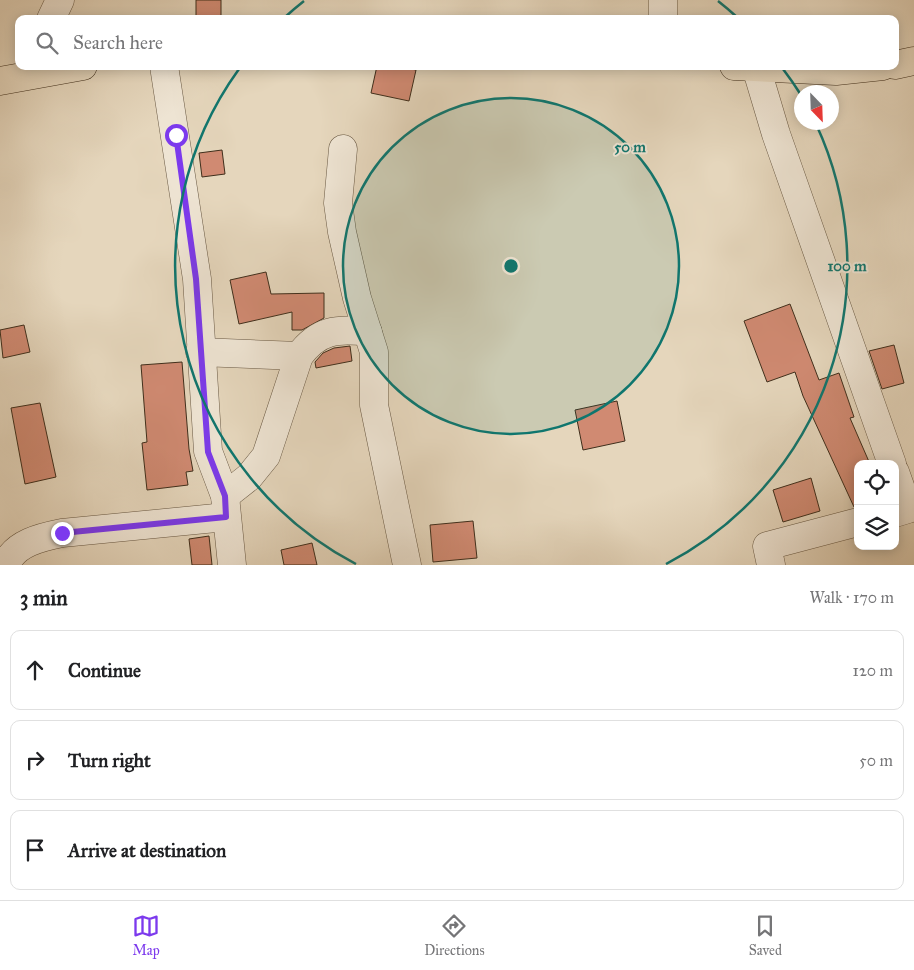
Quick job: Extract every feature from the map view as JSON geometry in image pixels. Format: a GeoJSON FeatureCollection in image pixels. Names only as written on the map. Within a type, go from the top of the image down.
{"type":"FeatureCollection","features":[{"type":"Feature","properties":{"kind":"main road"},"geometry":{"type":"LineString","coordinates":[[899,64],[914,60]]}},
{"type":"Feature","properties":{"kind":"main road"},"geometry":{"type":"LineString","coordinates":[[18,74],[50,70]]}},
{"type":"Feature","properties":{"kind":"main road"},"geometry":{"type":"LineString","coordinates":[[813,70],[845,70]]}},
{"type":"Feature","properties":{"kind":"street"},"geometry":{"type":"LineString","coordinates":[[53,15],[60,0]]}},
{"type":"Feature","properties":{"kind":"street"},"geometry":{"type":"LineString","coordinates":[[663,0],[663,15]]}},
{"type":"Feature","properties":{"kind":"street"},"geometry":{"type":"LineString","coordinates":[[165,70],[196,279],[208,452],[226,507],[232,565]]}},
{"type":"Feature","properties":{"kind":"street"},"geometry":{"type":"LineString","coordinates":[[746,70],[776,134],[891,460]]}},
{"type":"Feature","properties":{"kind":"street"},"geometry":{"type":"LineString","coordinates":[[343,149],[338,203],[342,232],[357,298],[374,352],[374,404],[407,565]]}},
{"type":"Feature","properties":{"kind":"street"},"geometry":{"type":"LineString","coordinates":[[6,565],[20,547],[40,538],[226,507],[266,456],[299,356],[315,338],[349,330],[368,332]]}},
{"type":"Feature","properties":{"kind":"street"},"geometry":{"type":"LineString","coordinates":[[200,352],[299,356]]}},
{"type":"Feature","properties":{"kind":"street"},"geometry":{"type":"LineString","coordinates":[[899,483],[908,509],[899,511]]}},
{"type":"Feature","properties":{"kind":"street"},"geometry":{"type":"LineString","coordinates":[[771,565],[767,546],[854,523]]}},
{"type":"Feature","properties":{"kind":"building"},"geometry":{"type":"Polygon","coordinates":[[[196,0],[221,0],[221,15],[196,15],[196,0]]]}},
{"type":"Feature","properties":{"kind":"building"},"geometry":{"type":"Polygon","coordinates":[[[376,70],[416,70],[409,101],[371,93],[376,70]]]}},
{"type":"Feature","properties":{"kind":"building"},"geometry":{"type":"Polygon","coordinates":[[[222,150],[225,174],[202,177],[199,153],[222,150]]]}},
{"type":"Feature","properties":{"kind":"building"},"geometry":{"type":"Polygon","coordinates":[[[266,272],[271,294],[324,293],[324,318],[302,330],[292,330],[292,312],[239,324],[230,280],[266,272]]]}},
{"type":"Feature","properties":{"kind":"building"},"geometry":{"type":"Polygon","coordinates":[[[790,304],[819,380],[839,373],[854,417],[850,418],[868,460],[854,460],[854,507],[803,396],[795,372],[767,382],[744,321],[790,304]]]}},
{"type":"Feature","properties":{"kind":"building"},"geometry":{"type":"Polygon","coordinates":[[[24,325],[30,352],[3,358],[0,330],[24,325]]]}},
{"type":"Feature","properties":{"kind":"building"},"geometry":{"type":"Polygon","coordinates":[[[894,345],[904,383],[882,389],[869,351],[894,345]]]}},
{"type":"Feature","properties":{"kind":"building"},"geometry":{"type":"Polygon","coordinates":[[[350,346],[352,361],[316,368],[315,362],[323,353],[334,348],[350,346]]]}},
{"type":"Feature","properties":{"kind":"building"},"geometry":{"type":"Polygon","coordinates":[[[182,362],[189,449],[193,471],[186,472],[188,485],[147,490],[142,443],[147,442],[141,365],[182,362]]]}},
{"type":"Feature","properties":{"kind":"building"},"geometry":{"type":"Polygon","coordinates":[[[617,401],[625,441],[583,450],[575,410],[617,401]]]}},
{"type":"Feature","properties":{"kind":"building"},"geometry":{"type":"Polygon","coordinates":[[[40,403],[56,477],[25,484],[11,408],[40,403]]]}},
{"type":"Feature","properties":{"kind":"building"},"geometry":{"type":"Polygon","coordinates":[[[811,478],[820,511],[783,522],[773,490],[811,478]]]}},
{"type":"Feature","properties":{"kind":"building"},"geometry":{"type":"Polygon","coordinates":[[[473,521],[477,558],[433,562],[430,525],[473,521]]]}},
{"type":"Feature","properties":{"kind":"building"},"geometry":{"type":"Polygon","coordinates":[[[209,536],[212,565],[192,565],[189,539],[209,536]]]}},
{"type":"Feature","properties":{"kind":"building"},"geometry":{"type":"Polygon","coordinates":[[[312,543],[317,565],[284,565],[281,550],[312,543]]]}},
{"type":"Feature","properties":{"kind":"route"},"geometry":{"type":"LineString","coordinates":[[62,533],[226,517],[225,496],[208,452],[196,279],[176,135]]}}]}
